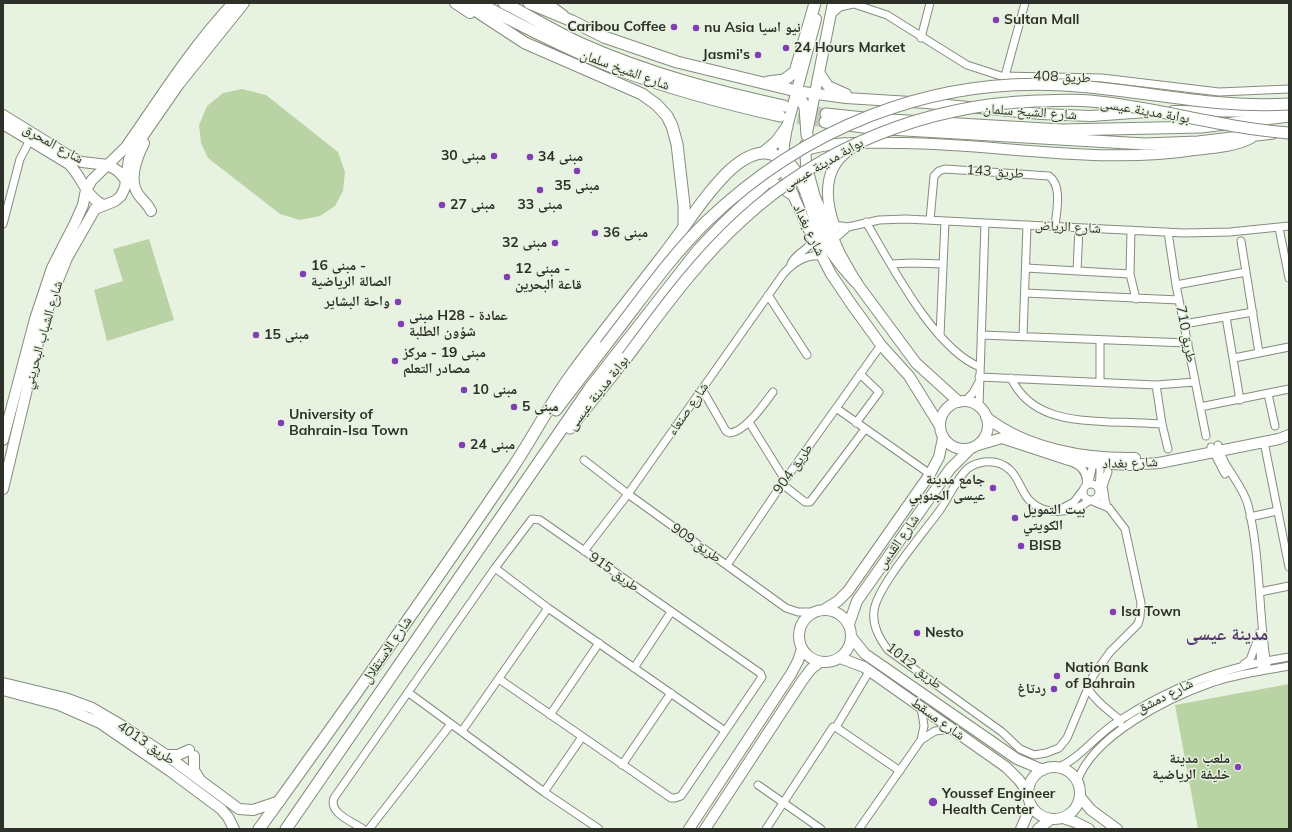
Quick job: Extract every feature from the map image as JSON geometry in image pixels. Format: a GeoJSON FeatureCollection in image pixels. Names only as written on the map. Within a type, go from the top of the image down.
{"type":"FeatureCollection","features":[{"type":"Feature","properties":{"kind":"main road"},"geometry":{"type":"LineString","coordinates":[[464,3],[525,43],[642,94],[657,105],[667,116],[672,126],[677,144],[680,184],[684,205],[684,226]]}},
{"type":"Feature","properties":{"kind":"main road","name":"شارع الشيخ سلمان"},"geometry":{"type":"LineString","coordinates":[[479,3],[573,51],[622,71],[724,103],[786,109]]}},
{"type":"Feature","properties":{"kind":"main road","name":"شارع الشيخ سلمان"},"geometry":{"type":"LineString","coordinates":[[504,3],[581,43],[648,69],[728,94],[786,109]]}},
{"type":"Feature","properties":{"kind":"main road"},"geometry":{"type":"LineString","coordinates":[[529,3],[572,20],[604,37],[670,60],[805,94],[806,135]]}},
{"type":"Feature","properties":{"kind":"main road"},"geometry":{"type":"LineString","coordinates":[[757,82],[784,80],[794,72],[815,3]]}},
{"type":"Feature","properties":{"kind":"main road","name":"بوابة مدينة عيسى"},"geometry":{"type":"LineString","coordinates":[[512,468],[681,249],[706,222],[748,185],[777,164],[816,140],[884,110],[950,92],[981,86],[1008,84],[1062,84],[1214,103],[1248,105],[1289,104]]}},
{"type":"Feature","properties":{"kind":"main road","name":"بوابة مدينة عيسى"},"geometry":{"type":"LineString","coordinates":[[500,517],[670,299],[701,262],[741,220],[769,197],[800,175],[860,141],[907,123],[935,115],[995,103],[1081,101],[1142,108],[1257,131],[1289,132]]}},
{"type":"Feature","properties":{"kind":"main road","name":"شارع الشيخ سلمان"},"geometry":{"type":"LineString","coordinates":[[1289,116],[1201,127],[1062,130],[873,119],[826,118],[872,128],[1124,144],[1192,143],[1289,132]]}},
{"type":"Feature","properties":{"kind":"main road"},"geometry":{"type":"LineString","coordinates":[[763,153],[776,142],[787,127]]}},
{"type":"Feature","properties":{"kind":"main road"},"geometry":{"type":"LineString","coordinates":[[512,468],[570,376],[684,226],[728,171],[740,161],[754,154],[763,153],[785,162],[796,172],[814,217],[829,248],[839,263],[856,282]]}},
{"type":"Feature","properties":{"kind":"main road"},"geometry":{"type":"LineString","coordinates":[[500,517],[590,388],[681,271],[722,225],[767,184],[785,162]]}},
{"type":"Feature","properties":{"kind":"main road"},"geometry":{"type":"LineString","coordinates":[[680,184],[686,196],[697,210],[708,219],[722,225]]}},
{"type":"Feature","properties":{"kind":"main road"},"geometry":{"type":"LineString","coordinates":[[767,184],[778,186],[793,195]]}},
{"type":"Feature","properties":{"kind":"main road","name":"شارع الاستقلال"},"geometry":{"type":"LineString","coordinates":[[260,829],[364,684],[512,468]]}},
{"type":"Feature","properties":{"kind":"main road","name":"شارع الاستقلال"},"geometry":{"type":"LineString","coordinates":[[286,829],[500,517]]}},
{"type":"Feature","properties":{"kind":"street","name":"شارع الشباب البحريني"},"geometry":{"type":"LineString","coordinates":[[3,440],[44,290],[60,252],[79,214],[86,190],[97,175],[126,147],[212,26],[233,3]]}},
{"type":"Feature","properties":{"kind":"street","name":"شارع الشباب البحريني"},"geometry":{"type":"LineString","coordinates":[[3,489],[38,343],[52,296],[68,258],[88,219],[95,209],[115,201],[121,196],[124,191],[125,179],[131,154],[167,100],[244,3]]}},
{"type":"Feature","properties":{"kind":"street"},"geometry":{"type":"LineString","coordinates":[[455,3],[498,31],[525,43]]}},
{"type":"Feature","properties":{"kind":"street"},"geometry":{"type":"LineString","coordinates":[[550,3],[572,20]]}},
{"type":"Feature","properties":{"kind":"street"},"geometry":{"type":"LineString","coordinates":[[805,94],[820,3]]}},
{"type":"Feature","properties":{"kind":"street"},"geometry":{"type":"LineString","coordinates":[[805,94],[820,74],[834,3]]}},
{"type":"Feature","properties":{"kind":"street"},"geometry":{"type":"LineString","coordinates":[[921,38],[930,3]]}},
{"type":"Feature","properties":{"kind":"street"},"geometry":{"type":"LineString","coordinates":[[1005,76],[1025,3]]}},
{"type":"Feature","properties":{"kind":"street","name":"طريق 408"},"geometry":{"type":"LineString","coordinates":[[831,15],[840,7],[852,4],[887,15],[967,66],[1005,76],[1096,78],[1219,92],[1289,89]]}},
{"type":"Feature","properties":{"kind":"street"},"geometry":{"type":"LineString","coordinates":[[820,74],[825,83],[831,88],[865,100]]}},
{"type":"Feature","properties":{"kind":"street","name":"شارع بغداد"},"geometry":{"type":"LineString","coordinates":[[805,94],[786,109],[787,127],[785,162],[793,195],[813,239],[836,281],[881,345],[909,376],[940,426]]}},
{"type":"Feature","properties":{"kind":"street","name":"شارع الشيخ سلمان"},"geometry":{"type":"LineString","coordinates":[[805,94],[865,100],[927,103],[1022,113],[1079,116],[1155,111],[1289,112]]}},
{"type":"Feature","properties":{"kind":"street"},"geometry":{"type":"LineString","coordinates":[[151,211],[135,189],[133,177],[141,149],[167,100]]}},
{"type":"Feature","properties":{"kind":"street","name":"شارع المحرق"},"geometry":{"type":"LineString","coordinates":[[3,115],[71,157],[82,162],[108,165]]}},
{"type":"Feature","properties":{"kind":"street","name":"شارع المحرق"},"geometry":{"type":"LineString","coordinates":[[3,124],[69,164],[75,170],[92,198],[103,205]]}},
{"type":"Feature","properties":{"kind":"street","name":"شارع بغداد"},"geometry":{"type":"LineString","coordinates":[[806,135],[805,151],[809,180],[840,254],[856,282],[916,363],[962,402]]}},
{"type":"Feature","properties":{"kind":"street","name":"شارع الشيخ سلمان"},"geometry":{"type":"LineString","coordinates":[[785,162],[805,151],[827,146],[869,143],[948,145],[1136,156],[1173,154],[1244,141],[1254,136]]}},
{"type":"Feature","properties":{"kind":"street"},"geometry":{"type":"LineString","coordinates":[[3,224],[20,159],[30,140]]}},
{"type":"Feature","properties":{"kind":"street"},"geometry":{"type":"LineString","coordinates":[[856,282],[834,226],[827,192],[830,174],[838,161],[847,152],[857,146],[869,143]]}},
{"type":"Feature","properties":{"kind":"street"},"geometry":{"type":"LineString","coordinates":[[108,165],[118,171],[125,179]]}},
{"type":"Feature","properties":{"kind":"street","name":"طريق 143"},"geometry":{"type":"LineString","coordinates":[[930,220],[934,176],[939,171],[945,169],[1048,176],[1053,180],[1057,187],[1055,227]]}},
{"type":"Feature","properties":{"kind":"street","name":"شارع الرياض"},"geometry":{"type":"LineString","coordinates":[[834,226],[848,227],[866,222],[893,219],[1213,233],[1289,226]]}},
{"type":"Feature","properties":{"kind":"street"},"geometry":{"type":"LineString","coordinates":[[940,336],[945,221]]}},
{"type":"Feature","properties":{"kind":"street"},"geometry":{"type":"LineString","coordinates":[[866,222],[927,321],[965,360],[980,367]]}},
{"type":"Feature","properties":{"kind":"street"},"geometry":{"type":"LineString","coordinates":[[979,379],[973,393],[962,402],[945,410],[941,418],[940,426],[944,438],[948,443],[958,449],[974,446],[986,435],[988,423],[979,406],[985,222]]}},
{"type":"Feature","properties":{"kind":"street"},"geometry":{"type":"LineString","coordinates":[[1023,336],[1027,225]]}},
{"type":"Feature","properties":{"kind":"street","name":"شارع الرياض"},"geometry":{"type":"LineString","coordinates":[[838,236],[848,227]]}},
{"type":"Feature","properties":{"kind":"street"},"geometry":{"type":"LineString","coordinates":[[1077,271],[1079,228]]}},
{"type":"Feature","properties":{"kind":"street"},"geometry":{"type":"LineString","coordinates":[[1279,228],[1289,278]]}},
{"type":"Feature","properties":{"kind":"street"},"geometry":{"type":"LineString","coordinates":[[1131,230],[1130,274],[1136,299]]}},
{"type":"Feature","properties":{"kind":"street","name":"طريق 710"},"geometry":{"type":"LineString","coordinates":[[1168,232],[1176,285],[1206,436]]}},
{"type":"Feature","properties":{"kind":"street","name":"شارع صنعاء"},"geometry":{"type":"LineString","coordinates":[[584,552],[628,494],[768,295],[791,266],[795,257],[808,249],[813,239]]}},
{"type":"Feature","properties":{"kind":"street"},"geometry":{"type":"LineString","coordinates":[[1242,241],[1259,353]]}},
{"type":"Feature","properties":{"kind":"street","name":"شارع صنعاء"},"geometry":{"type":"LineString","coordinates":[[791,266],[808,256],[822,256]]}},
{"type":"Feature","properties":{"kind":"street"},"geometry":{"type":"LineString","coordinates":[[891,264],[943,264]]}},
{"type":"Feature","properties":{"kind":"street"},"geometry":{"type":"LineString","coordinates":[[1026,268],[1130,274]]}},
{"type":"Feature","properties":{"kind":"street"},"geometry":{"type":"LineString","coordinates":[[1176,285],[1246,272]]}},
{"type":"Feature","properties":{"kind":"street"},"geometry":{"type":"LineString","coordinates":[[1024,293],[1179,300]]}},
{"type":"Feature","properties":{"kind":"street"},"geometry":{"type":"LineString","coordinates":[[768,295],[807,355]]}},
{"type":"Feature","properties":{"kind":"street"},"geometry":{"type":"LineString","coordinates":[[1184,324],[1253,312]]}},
{"type":"Feature","properties":{"kind":"street"},"geometry":{"type":"LineString","coordinates":[[1226,317],[1240,400]]}},
{"type":"Feature","properties":{"kind":"street"},"geometry":{"type":"LineString","coordinates":[[981,335],[1188,343]]}},
{"type":"Feature","properties":{"kind":"street"},"geometry":{"type":"LineString","coordinates":[[1100,340],[1100,382]]}},
{"type":"Feature","properties":{"kind":"street","name":"طريق 904"},"geometry":{"type":"LineString","coordinates":[[727,565],[783,482],[881,345]]}},
{"type":"Feature","properties":{"kind":"street"},"geometry":{"type":"LineString","coordinates":[[1234,358],[1289,347]]}},
{"type":"Feature","properties":{"kind":"street"},"geometry":{"type":"LineString","coordinates":[[856,423],[879,392],[860,374]]}},
{"type":"Feature","properties":{"kind":"street"},"geometry":{"type":"LineString","coordinates":[[979,379],[1011,378],[1156,385],[1195,382]]}},
{"type":"Feature","properties":{"kind":"street"},"geometry":{"type":"LineString","coordinates":[[1011,378],[1018,391],[1030,404],[1044,412],[1082,421],[1162,424]]}},
{"type":"Feature","properties":{"kind":"street"},"geometry":{"type":"LineString","coordinates":[[1156,385],[1162,424],[1168,449]]}},
{"type":"Feature","properties":{"kind":"street"},"geometry":{"type":"LineString","coordinates":[[702,389],[728,432],[735,432],[749,422],[773,392]]}},
{"type":"Feature","properties":{"kind":"street"},"geometry":{"type":"LineString","coordinates":[[1200,407],[1289,390]]}},
{"type":"Feature","properties":{"kind":"street"},"geometry":{"type":"LineString","coordinates":[[1268,394],[1275,426]]}},
{"type":"Feature","properties":{"kind":"street"},"geometry":{"type":"LineString","coordinates":[[962,402],[979,406]]}},
{"type":"Feature","properties":{"kind":"street"},"geometry":{"type":"LineString","coordinates":[[836,408],[930,474]]}},
{"type":"Feature","properties":{"kind":"street","name":"شارع بغداد"},"geometry":{"type":"LineString","coordinates":[[986,417],[1003,429],[1040,445],[1117,465],[1155,463],[1278,435],[1287,435]]}},
{"type":"Feature","properties":{"kind":"street"},"geometry":{"type":"LineString","coordinates":[[749,422],[783,482],[805,502],[810,502],[864,429]]}},
{"type":"Feature","properties":{"kind":"street","name":"شارع بغداد"},"geometry":{"type":"LineString","coordinates":[[974,446],[1002,438],[1054,456],[1097,460],[1144,458],[1216,449],[1264,442],[1279,439],[1287,435]]}},
{"type":"Feature","properties":{"kind":"street","name":"شارع القدس"},"geometry":{"type":"LineString","coordinates":[[825,609],[838,601],[848,591],[930,474],[939,457],[944,438]]}},
{"type":"Feature","properties":{"kind":"street"},"geometry":{"type":"LineString","coordinates":[[1264,442],[1289,567]]}},
{"type":"Feature","properties":{"kind":"street","name":"شارع القدس"},"geometry":{"type":"LineString","coordinates":[[849,624],[857,601],[950,469],[974,446]]}},
{"type":"Feature","properties":{"kind":"street"},"geometry":{"type":"LineString","coordinates":[[1216,449],[1225,474],[1233,484],[1239,487],[1246,499],[1250,516],[1260,592],[1259,633],[1264,662]]}},
{"type":"Feature","properties":{"kind":"street"},"geometry":{"type":"LineString","coordinates":[[1054,456],[1080,467],[1086,475],[1085,498],[1090,500]]}},
{"type":"Feature","properties":{"kind":"street","name":"طريق 909"},"geometry":{"type":"LineString","coordinates":[[584,460],[628,494],[786,608],[798,612],[814,612]]}},
{"type":"Feature","properties":{"kind":"street"},"geometry":{"type":"LineString","coordinates":[[1055,511],[1072,510],[1097,497],[1100,481],[1097,460]]}},
{"type":"Feature","properties":{"kind":"street"},"geometry":{"type":"LineString","coordinates":[[1055,511],[1068,506],[1086,487],[1097,460]]}},
{"type":"Feature","properties":{"kind":"street","name":"طريق 1012"},"geometry":{"type":"LineString","coordinates":[[1055,511],[1041,508],[1030,501],[1015,476],[1004,466],[990,462],[972,466],[959,479],[941,509],[880,592],[874,610],[875,625],[879,638],[888,650],[1002,732],[1020,749],[1034,755],[1046,753],[1063,744],[1075,721],[1087,687],[1102,663],[1138,624],[1140,617],[1141,603],[1128,537],[1121,521],[1107,506],[1090,500]]}},
{"type":"Feature","properties":{"kind":"street"},"geometry":{"type":"LineString","coordinates":[[1100,481],[1117,465]]}},
{"type":"Feature","properties":{"kind":"street"},"geometry":{"type":"LineString","coordinates":[[1107,506],[1103,486],[1108,472]]}},
{"type":"Feature","properties":{"kind":"street"},"geometry":{"type":"LineString","coordinates":[[1086,487],[1095,486],[1107,506]]}},
{"type":"Feature","properties":{"kind":"street"},"geometry":{"type":"LineString","coordinates":[[1250,516],[1278,511]]}},
{"type":"Feature","properties":{"kind":"street","name":"طريق 915"},"geometry":{"type":"LineString","coordinates":[[363,829],[335,810],[333,801],[495,568],[530,521],[535,519],[540,520],[761,675],[760,680],[678,798],[671,798],[499,679]]}},
{"type":"Feature","properties":{"kind":"street"},"geometry":{"type":"LineString","coordinates":[[495,568],[548,608],[725,731]]}},
{"type":"Feature","properties":{"kind":"street"},"geometry":{"type":"LineString","coordinates":[[1260,592],[1289,586]]}},
{"type":"Feature","properties":{"kind":"street"},"geometry":{"type":"LineString","coordinates":[[462,731],[548,608]]}},
{"type":"Feature","properties":{"kind":"street"},"geometry":{"type":"LineString","coordinates":[[689,829],[791,674],[798,661],[802,648],[799,635],[803,621],[814,612],[825,609],[842,615],[849,624],[852,638],[848,649],[840,658],[830,662],[820,662],[813,659],[802,648]]}},
{"type":"Feature","properties":{"kind":"street"},"geometry":{"type":"LineString","coordinates":[[634,668],[671,612]]}},
{"type":"Feature","properties":{"kind":"street"},"geometry":{"type":"LineString","coordinates":[[1260,615],[1265,670]]}},
{"type":"Feature","properties":{"kind":"street"},"geometry":{"type":"LineString","coordinates":[[1242,666],[1250,660],[1259,633]]}},
{"type":"Feature","properties":{"kind":"street","name":"شارع مسقط"},"geometry":{"type":"LineString","coordinates":[[852,638],[865,654],[1017,760],[1043,770]]}},
{"type":"Feature","properties":{"kind":"street"},"geometry":{"type":"LineString","coordinates":[[550,715],[599,643]]}},
{"type":"Feature","properties":{"kind":"street","name":"شارع دمشق"},"geometry":{"type":"LineString","coordinates":[[1057,768],[1077,756],[1120,720],[1177,688],[1217,673],[1242,666],[1289,657]]}},
{"type":"Feature","properties":{"kind":"street","name":"شارع مسقط"},"geometry":{"type":"LineString","coordinates":[[840,658],[859,664],[870,670],[1006,767],[1019,780],[1028,793]]}},
{"type":"Feature","properties":{"kind":"street"},"geometry":{"type":"LineString","coordinates":[[705,829],[802,681],[811,669],[820,662]]}},
{"type":"Feature","properties":{"kind":"street","name":"شارع دمشق"},"geometry":{"type":"LineString","coordinates":[[1077,782],[1093,753],[1113,736],[1147,714],[1211,683],[1265,670],[1289,666]]}},
{"type":"Feature","properties":{"kind":"street"},"geometry":{"type":"LineString","coordinates":[[766,829],[830,729],[836,727],[870,670]]}},
{"type":"Feature","properties":{"kind":"street"},"geometry":{"type":"LineString","coordinates":[[3,679],[19,687]]}},
{"type":"Feature","properties":{"kind":"street","name":"طريق 4013"},"geometry":{"type":"LineString","coordinates":[[3,684],[65,698],[92,708],[121,725],[166,755],[178,770],[221,809],[234,829]]}},
{"type":"Feature","properties":{"kind":"street"},"geometry":{"type":"LineString","coordinates":[[1087,687],[1094,697],[1111,714],[1120,720],[1119,728],[1113,736]]}},
{"type":"Feature","properties":{"kind":"street","name":"طريق 4013"},"geometry":{"type":"LineString","coordinates":[[3,690],[59,705],[100,722],[178,770],[201,781],[239,809],[253,810],[280,801]]}},
{"type":"Feature","properties":{"kind":"street"},"geometry":{"type":"LineString","coordinates":[[409,693],[544,792],[599,829]]}},
{"type":"Feature","properties":{"kind":"street"},"geometry":{"type":"LineString","coordinates":[[622,765],[671,693]]}},
{"type":"Feature","properties":{"kind":"street"},"geometry":{"type":"LineString","coordinates":[[1084,696],[1094,697]]}},
{"type":"Feature","properties":{"kind":"street"},"geometry":{"type":"LineString","coordinates":[[921,707],[924,726],[922,740]]}},
{"type":"Feature","properties":{"kind":"street"},"geometry":{"type":"LineString","coordinates":[[1111,714],[1111,726]]}},
{"type":"Feature","properties":{"kind":"street"},"geometry":{"type":"LineString","coordinates":[[369,829],[451,724]]}},
{"type":"Feature","properties":{"kind":"street"},"geometry":{"type":"LineString","coordinates":[[836,727],[900,771]]}},
{"type":"Feature","properties":{"kind":"street"},"geometry":{"type":"LineString","coordinates":[[859,829],[922,740],[935,731],[952,729]]}},
{"type":"Feature","properties":{"kind":"street"},"geometry":{"type":"LineString","coordinates":[[544,792],[582,737]]}},
{"type":"Feature","properties":{"kind":"street"},"geometry":{"type":"LineString","coordinates":[[166,755],[192,753],[194,770],[201,781]]}},
{"type":"Feature","properties":{"kind":"street"},"geometry":{"type":"LineString","coordinates":[[1089,829],[1063,818],[1051,819],[1042,816],[1031,806],[1028,793],[1032,780],[1043,770],[1057,768],[1069,772],[1077,782],[1080,797],[1091,810],[1117,829]]}},
{"type":"Feature","properties":{"kind":"street"},"geometry":{"type":"LineString","coordinates":[[758,785],[821,829]]}},
{"type":"Feature","properties":{"kind":"street"},"geometry":{"type":"LineString","coordinates":[[1063,818],[1074,810],[1080,797]]}},
{"type":"Feature","properties":{"kind":"street"},"geometry":{"type":"LineString","coordinates":[[1021,829],[1031,806]]}},
{"type":"Feature","properties":{"kind":"street"},"geometry":{"type":"LineString","coordinates":[[1038,829],[1051,819]]}},
{"type":"Feature","properties":{"kind":"green space"},"geometry":{"type":"Polygon","coordinates":[[[242,89],[266,95],[338,152],[345,172],[343,191],[335,206],[320,216],[300,220],[280,214],[208,158],[201,143],[199,125],[207,106],[223,93],[242,89]]]}},
{"type":"Feature","properties":{"kind":"green space"},"geometry":{"type":"Polygon","coordinates":[[[149,239],[174,320],[107,341],[94,290],[123,281],[113,249],[149,239]]]}},
{"type":"Feature","properties":{"kind":"green space","name":"ملعب مدينة خليفة الرياضية"},"geometry":{"type":"Polygon","coordinates":[[[1289,684],[1289,829],[1198,829],[1175,705],[1289,684]]]}},
{"type":"Feature","properties":{"kind":"tunnel"},"geometry":{"type":"LineString","coordinates":[[784,106],[826,114]]}},
{"type":"Feature","properties":{"kind":"tunnel"},"geometry":{"type":"LineString","coordinates":[[781,116],[825,122]]}},
{"type":"Feature","properties":{"kind":"place","name":"Sultan Mall"},"geometry":{"type":"Point","coordinates":[996,20]}},
{"type":"Feature","properties":{"kind":"place","name":"Caribou Coffee"},"geometry":{"type":"Point","coordinates":[674,27]}},
{"type":"Feature","properties":{"kind":"place","name":"nu Asia نيو اسيا"},"geometry":{"type":"Point","coordinates":[696,28]}},
{"type":"Feature","properties":{"kind":"place","name":"24 Hours Market"},"geometry":{"type":"Point","coordinates":[786,48]}},
{"type":"Feature","properties":{"kind":"place","name":"Jasmi's"},"geometry":{"type":"Point","coordinates":[758,55]}},
{"type":"Feature","properties":{"kind":"place","name":"مبنى 30"},"geometry":{"type":"Point","coordinates":[494,156]}},
{"type":"Feature","properties":{"kind":"place","name":"مبنى 34"},"geometry":{"type":"Point","coordinates":[530,157]}},
{"type":"Feature","properties":{"kind":"place","name":"مبنى 35"},"geometry":{"type":"Point","coordinates":[577,171]}},
{"type":"Feature","properties":{"kind":"place","name":"مبنى 33"},"geometry":{"type":"Point","coordinates":[540,190]}},
{"type":"Feature","properties":{"kind":"place","name":"مبنى 27"},"geometry":{"type":"Point","coordinates":[442,205]}},
{"type":"Feature","properties":{"kind":"place","name":"مبنى 36"},"geometry":{"type":"Point","coordinates":[595,233]}},
{"type":"Feature","properties":{"kind":"place","name":"مبنى 32"},"geometry":{"type":"Point","coordinates":[555,243]}},
{"type":"Feature","properties":{"kind":"place","name":"مبنى 16 - الصالة الرياضية"},"geometry":{"type":"Point","coordinates":[303,274]}},
{"type":"Feature","properties":{"kind":"place","name":"مبنى 12 - قاعة البحرين"},"geometry":{"type":"Point","coordinates":[507,277]}},
{"type":"Feature","properties":{"kind":"place","name":"واحة البشاير"},"geometry":{"type":"Point","coordinates":[398,302]}},
{"type":"Feature","properties":{"kind":"place","name":"مبنى H28 - عمادة شؤون الطلبة"},"geometry":{"type":"Point","coordinates":[401,324]}},
{"type":"Feature","properties":{"kind":"place","name":"مبنى 15"},"geometry":{"type":"Point","coordinates":[256,335]}},
{"type":"Feature","properties":{"kind":"place","name":"مبنى 19 - مركز مصادر التعلم"},"geometry":{"type":"Point","coordinates":[395,361]}},
{"type":"Feature","properties":{"kind":"place","name":"مبنى 10"},"geometry":{"type":"Point","coordinates":[464,390]}},
{"type":"Feature","properties":{"kind":"place","name":"مبنى 5"},"geometry":{"type":"Point","coordinates":[514,407]}},
{"type":"Feature","properties":{"kind":"place","name":"University of Bahrain-Isa Town"},"geometry":{"type":"Point","coordinates":[281,423]}},
{"type":"Feature","properties":{"kind":"place","name":"مبنى 24"},"geometry":{"type":"Point","coordinates":[462,445]}},
{"type":"Feature","properties":{"kind":"place","name":"جامع مدينة عيسى الجنوبي"},"geometry":{"type":"Point","coordinates":[993,488]}},
{"type":"Feature","properties":{"kind":"place","name":"بيت التمويل الكويتي"},"geometry":{"type":"Point","coordinates":[1015,518]}},
{"type":"Feature","properties":{"kind":"place","name":"BISB"},"geometry":{"type":"Point","coordinates":[1021,546]}},
{"type":"Feature","properties":{"kind":"place","name":"Isa Town"},"geometry":{"type":"Point","coordinates":[1113,612]}},
{"type":"Feature","properties":{"kind":"place","name":"Nesto"},"geometry":{"type":"Point","coordinates":[917,633]}},
{"type":"Feature","properties":{"kind":"place","name":"Nation Bank of Bahrain"},"geometry":{"type":"Point","coordinates":[1057,676]}},
{"type":"Feature","properties":{"kind":"place","name":"ردتاغ"},"geometry":{"type":"Point","coordinates":[1054,689]}},
{"type":"Feature","properties":{"kind":"place","name":"ملعب مدينة خليفة الرياضية"},"geometry":{"type":"Point","coordinates":[1238,767]}},
{"type":"Feature","properties":{"kind":"place","name":"Youssef Engineer Health Center"},"geometry":{"type":"Point","coordinates":[933,802]}},
{"type":"Feature","properties":{"kind":"district","name":"مدينة عيسى"},"geometry":{"type":"Point","coordinates":[1227,635]}}]}
